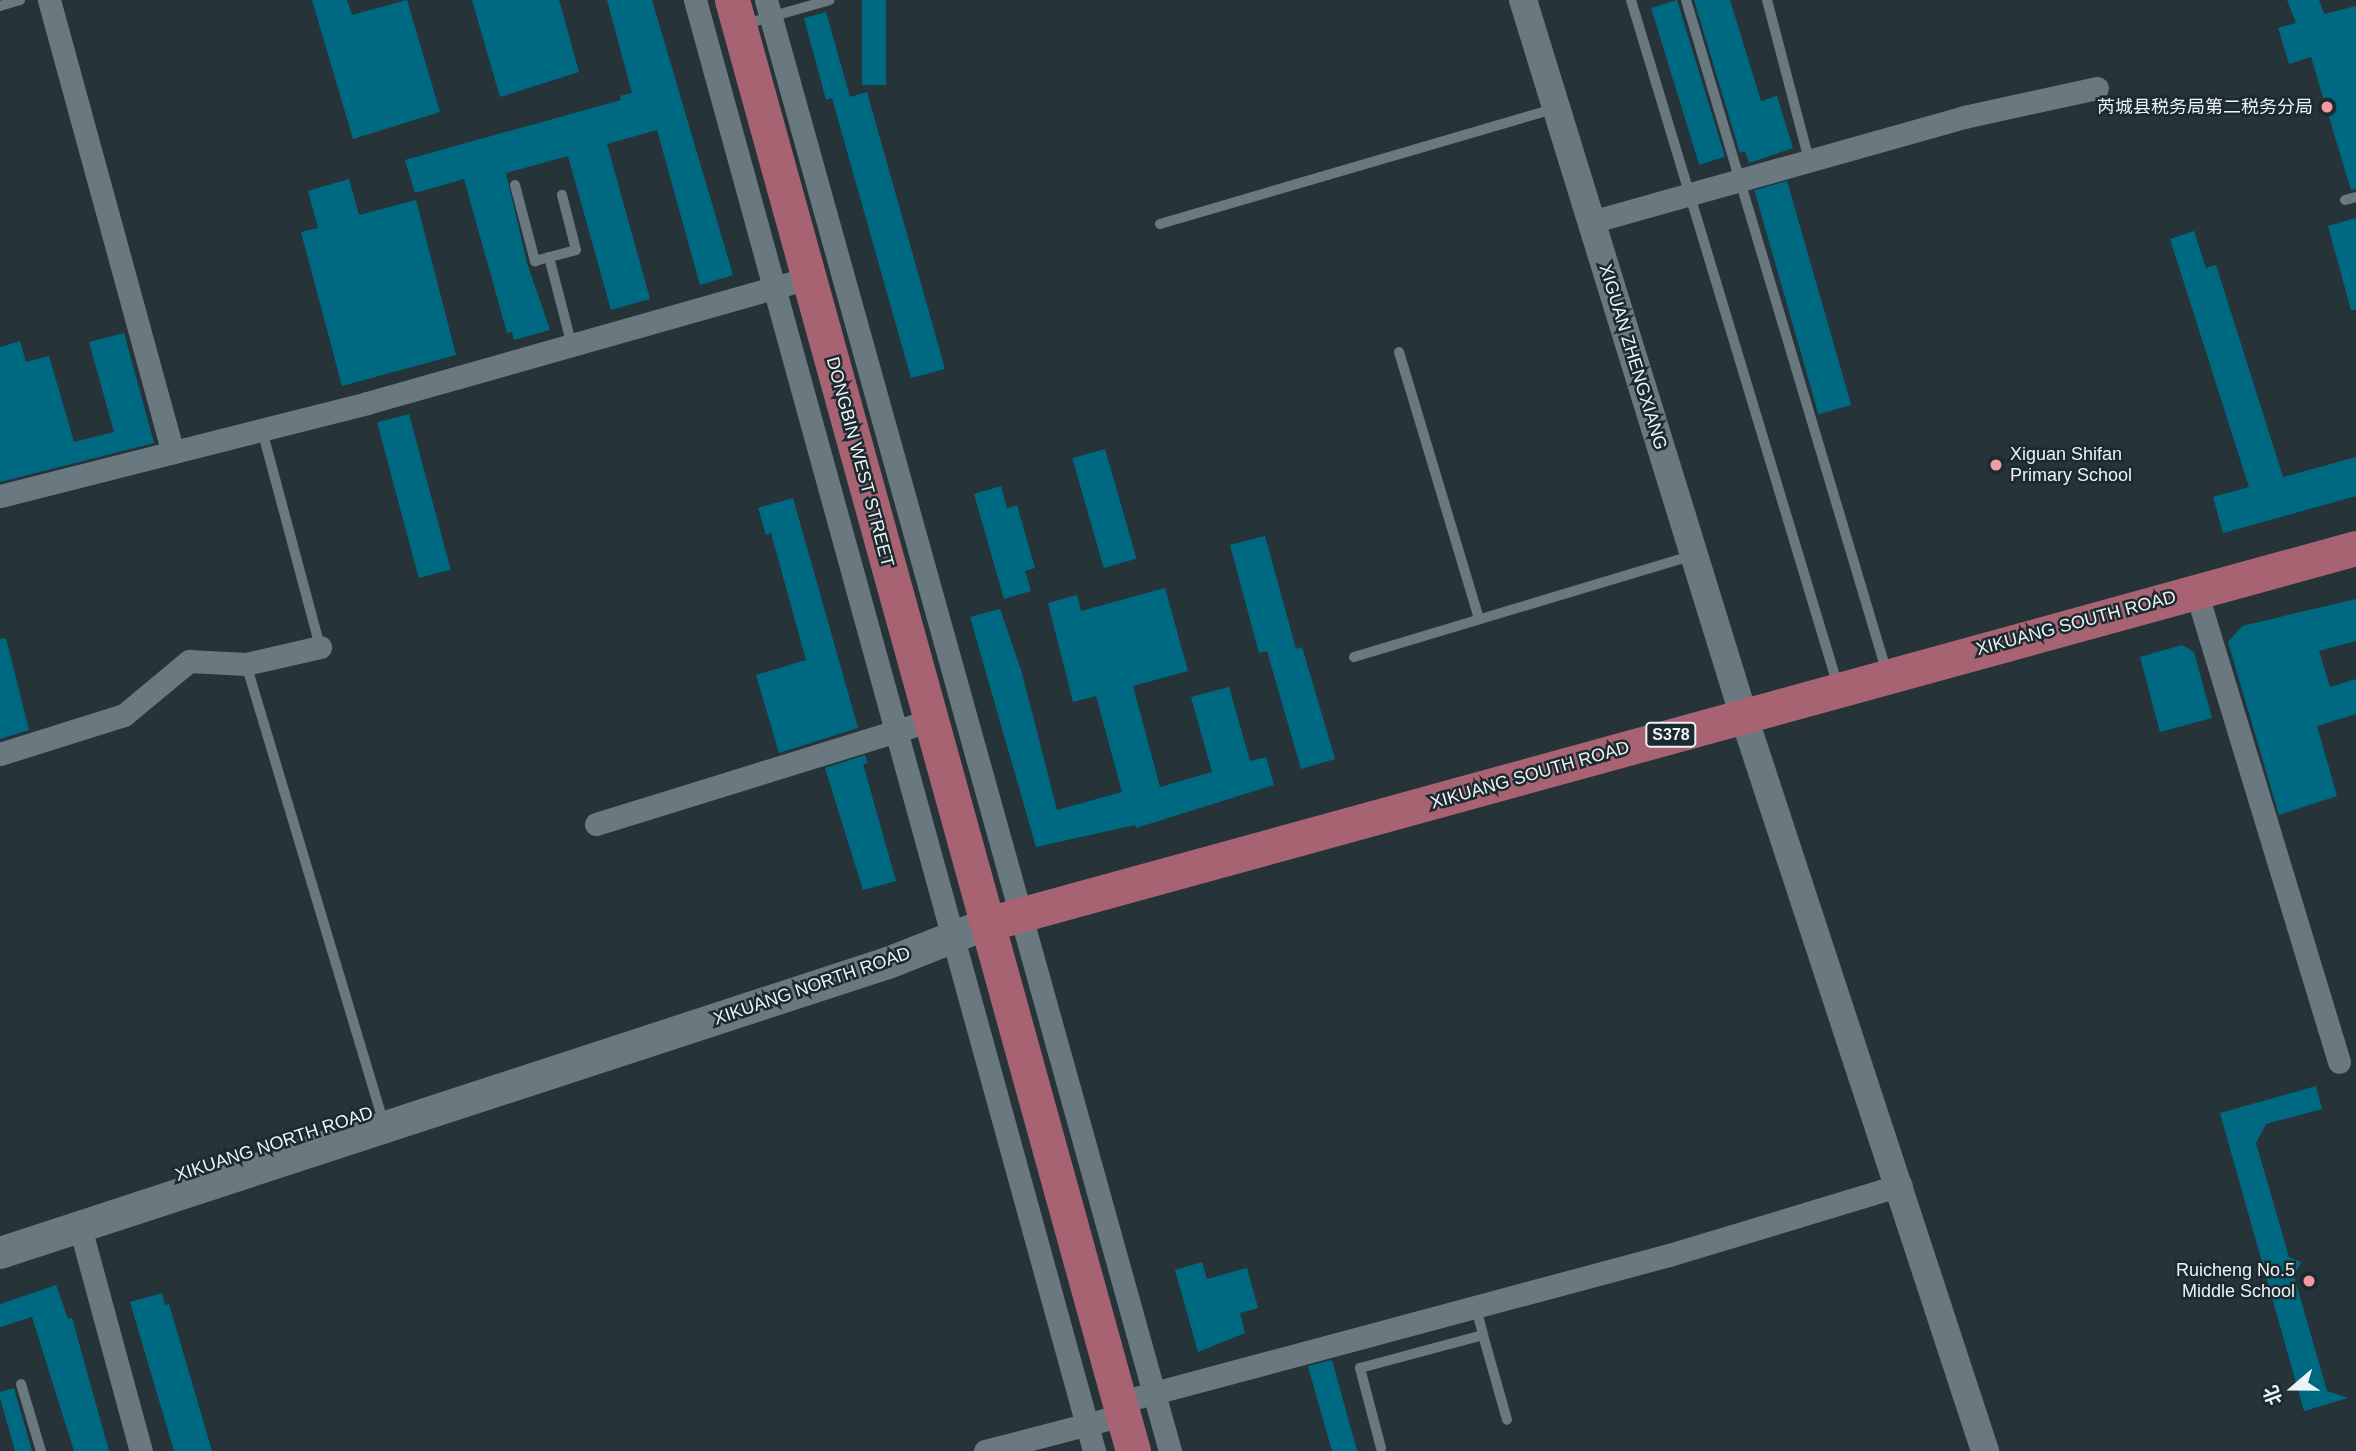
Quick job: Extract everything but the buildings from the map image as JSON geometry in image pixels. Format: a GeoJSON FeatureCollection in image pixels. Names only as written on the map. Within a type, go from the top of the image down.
{"type":"FeatureCollection","features":[{"type":"Feature","properties":{"kind":"main road","name":"DONGBIN WEST STREET"},"geometry":{"type":"LineString","coordinates":[[752,11],[809,278],[931,720],[1003,920],[1133,1451]]}},
{"type":"Feature","properties":{"kind":"main road","name":"XIKUANG SOUTH ROAD"},"geometry":{"type":"LineString","coordinates":[[1003,920],[1743,714],[2356,548]]}},
{"type":"Feature","properties":{"kind":"main road"},"geometry":{"type":"LineString","coordinates":[[953,935],[1003,920]]}},
{"type":"Feature","properties":{"kind":"main road","name":"XIKUANG NORTH ROAD"},"geometry":{"type":"LineString","coordinates":[[0,1234],[883,947],[953,935]]}},
{"type":"Feature","properties":{"kind":"main road","name":"XIKUANG NORTH ROAD"},"geometry":{"type":"LineString","coordinates":[[0,1253],[888,964],[953,935]]}},
{"type":"Feature","properties":{"kind":"street"},"geometry":{"type":"LineString","coordinates":[[49,0],[173,452]]}},
{"type":"Feature","properties":{"kind":"street"},"geometry":{"type":"LineString","coordinates":[[695,0],[1094,1451]]}},
{"type":"Feature","properties":{"kind":"street","name":"XIGUAN ZHENGXIANG"},"geometry":{"type":"LineString","coordinates":[[1523,0],[1743,714],[1901,1185],[1985,1451]]}},
{"type":"Feature","properties":{"kind":"street"},"geometry":{"type":"LineString","coordinates":[[752,11],[1003,920],[1154,1393],[1170,1451]]}},
{"type":"Feature","properties":{"kind":"street"},"geometry":{"type":"LineString","coordinates":[[1591,222],[1964,117],[2097,88]]}},
{"type":"Feature","properties":{"kind":"street"},"geometry":{"type":"LineString","coordinates":[[0,496],[262,430],[809,278]]}},
{"type":"Feature","properties":{"kind":"street"},"geometry":{"type":"LineString","coordinates":[[2196,591],[2345,1060]]}},
{"type":"Feature","properties":{"kind":"street"},"geometry":{"type":"LineString","coordinates":[[0,754],[124,715],[189,661],[246,664],[320,647]]}},
{"type":"Feature","properties":{"kind":"street"},"geometry":{"type":"LineString","coordinates":[[596,824],[931,720]]}},
{"type":"Feature","properties":{"kind":"street"},"geometry":{"type":"LineString","coordinates":[[985,1451],[1087,1424],[1154,1393],[1476,1308],[1901,1185]]}},
{"type":"Feature","properties":{"kind":"street"},"geometry":{"type":"LineString","coordinates":[[80,1227],[141,1451]]}},
{"type":"Feature","properties":{"kind":"lane"},"geometry":{"type":"LineString","coordinates":[[0,6],[20,0]]}},
{"type":"Feature","properties":{"kind":"lane"},"geometry":{"type":"LineString","coordinates":[[752,11],[830,0]]}},
{"type":"Feature","properties":{"kind":"lane"},"geometry":{"type":"LineString","coordinates":[[1631,0],[1839,688]]}},
{"type":"Feature","properties":{"kind":"lane"},"geometry":{"type":"LineString","coordinates":[[1686,0],[1888,676]]}},
{"type":"Feature","properties":{"kind":"lane"},"geometry":{"type":"LineString","coordinates":[[1768,0],[1809,160]]}},
{"type":"Feature","properties":{"kind":"lane"},"geometry":{"type":"LineString","coordinates":[[1160,223],[1556,108]]}},
{"type":"Feature","properties":{"kind":"lane"},"geometry":{"type":"LineString","coordinates":[[515,186],[535,261],[576,250],[562,195]]}},
{"type":"Feature","properties":{"kind":"lane"},"geometry":{"type":"LineString","coordinates":[[549,257],[572,346]]}},
{"type":"Feature","properties":{"kind":"lane"},"geometry":{"type":"LineString","coordinates":[[1399,352],[1479,619]]}},
{"type":"Feature","properties":{"kind":"lane"},"geometry":{"type":"LineString","coordinates":[[262,430],[320,647]]}},
{"type":"Feature","properties":{"kind":"lane"},"geometry":{"type":"LineString","coordinates":[[1354,657],[1694,555]]}},
{"type":"Feature","properties":{"kind":"lane"},"geometry":{"type":"LineString","coordinates":[[246,664],[380,1110]]}},
{"type":"Feature","properties":{"kind":"lane"},"geometry":{"type":"LineString","coordinates":[[1476,1308],[1507,1420]]}},
{"type":"Feature","properties":{"kind":"lane"},"geometry":{"type":"LineString","coordinates":[[1381,1448],[1360,1368],[1483,1335]]}},
{"type":"Feature","properties":{"kind":"lane"},"geometry":{"type":"LineString","coordinates":[[22,1384],[41,1451]]}},
{"type":"Feature","properties":{"kind":"place","name":"芮城县税务局第二税务分局"},"geometry":{"type":"Point","coordinates":[2327,107]}},
{"type":"Feature","properties":{"kind":"place","name":"Xiguan Shifan Primary School"},"geometry":{"type":"Point","coordinates":[1996,465]}},
{"type":"Feature","properties":{"kind":"place","name":"Ruicheng No.5 Middle School"},"geometry":{"type":"Point","coordinates":[2309,1281]}}]}
